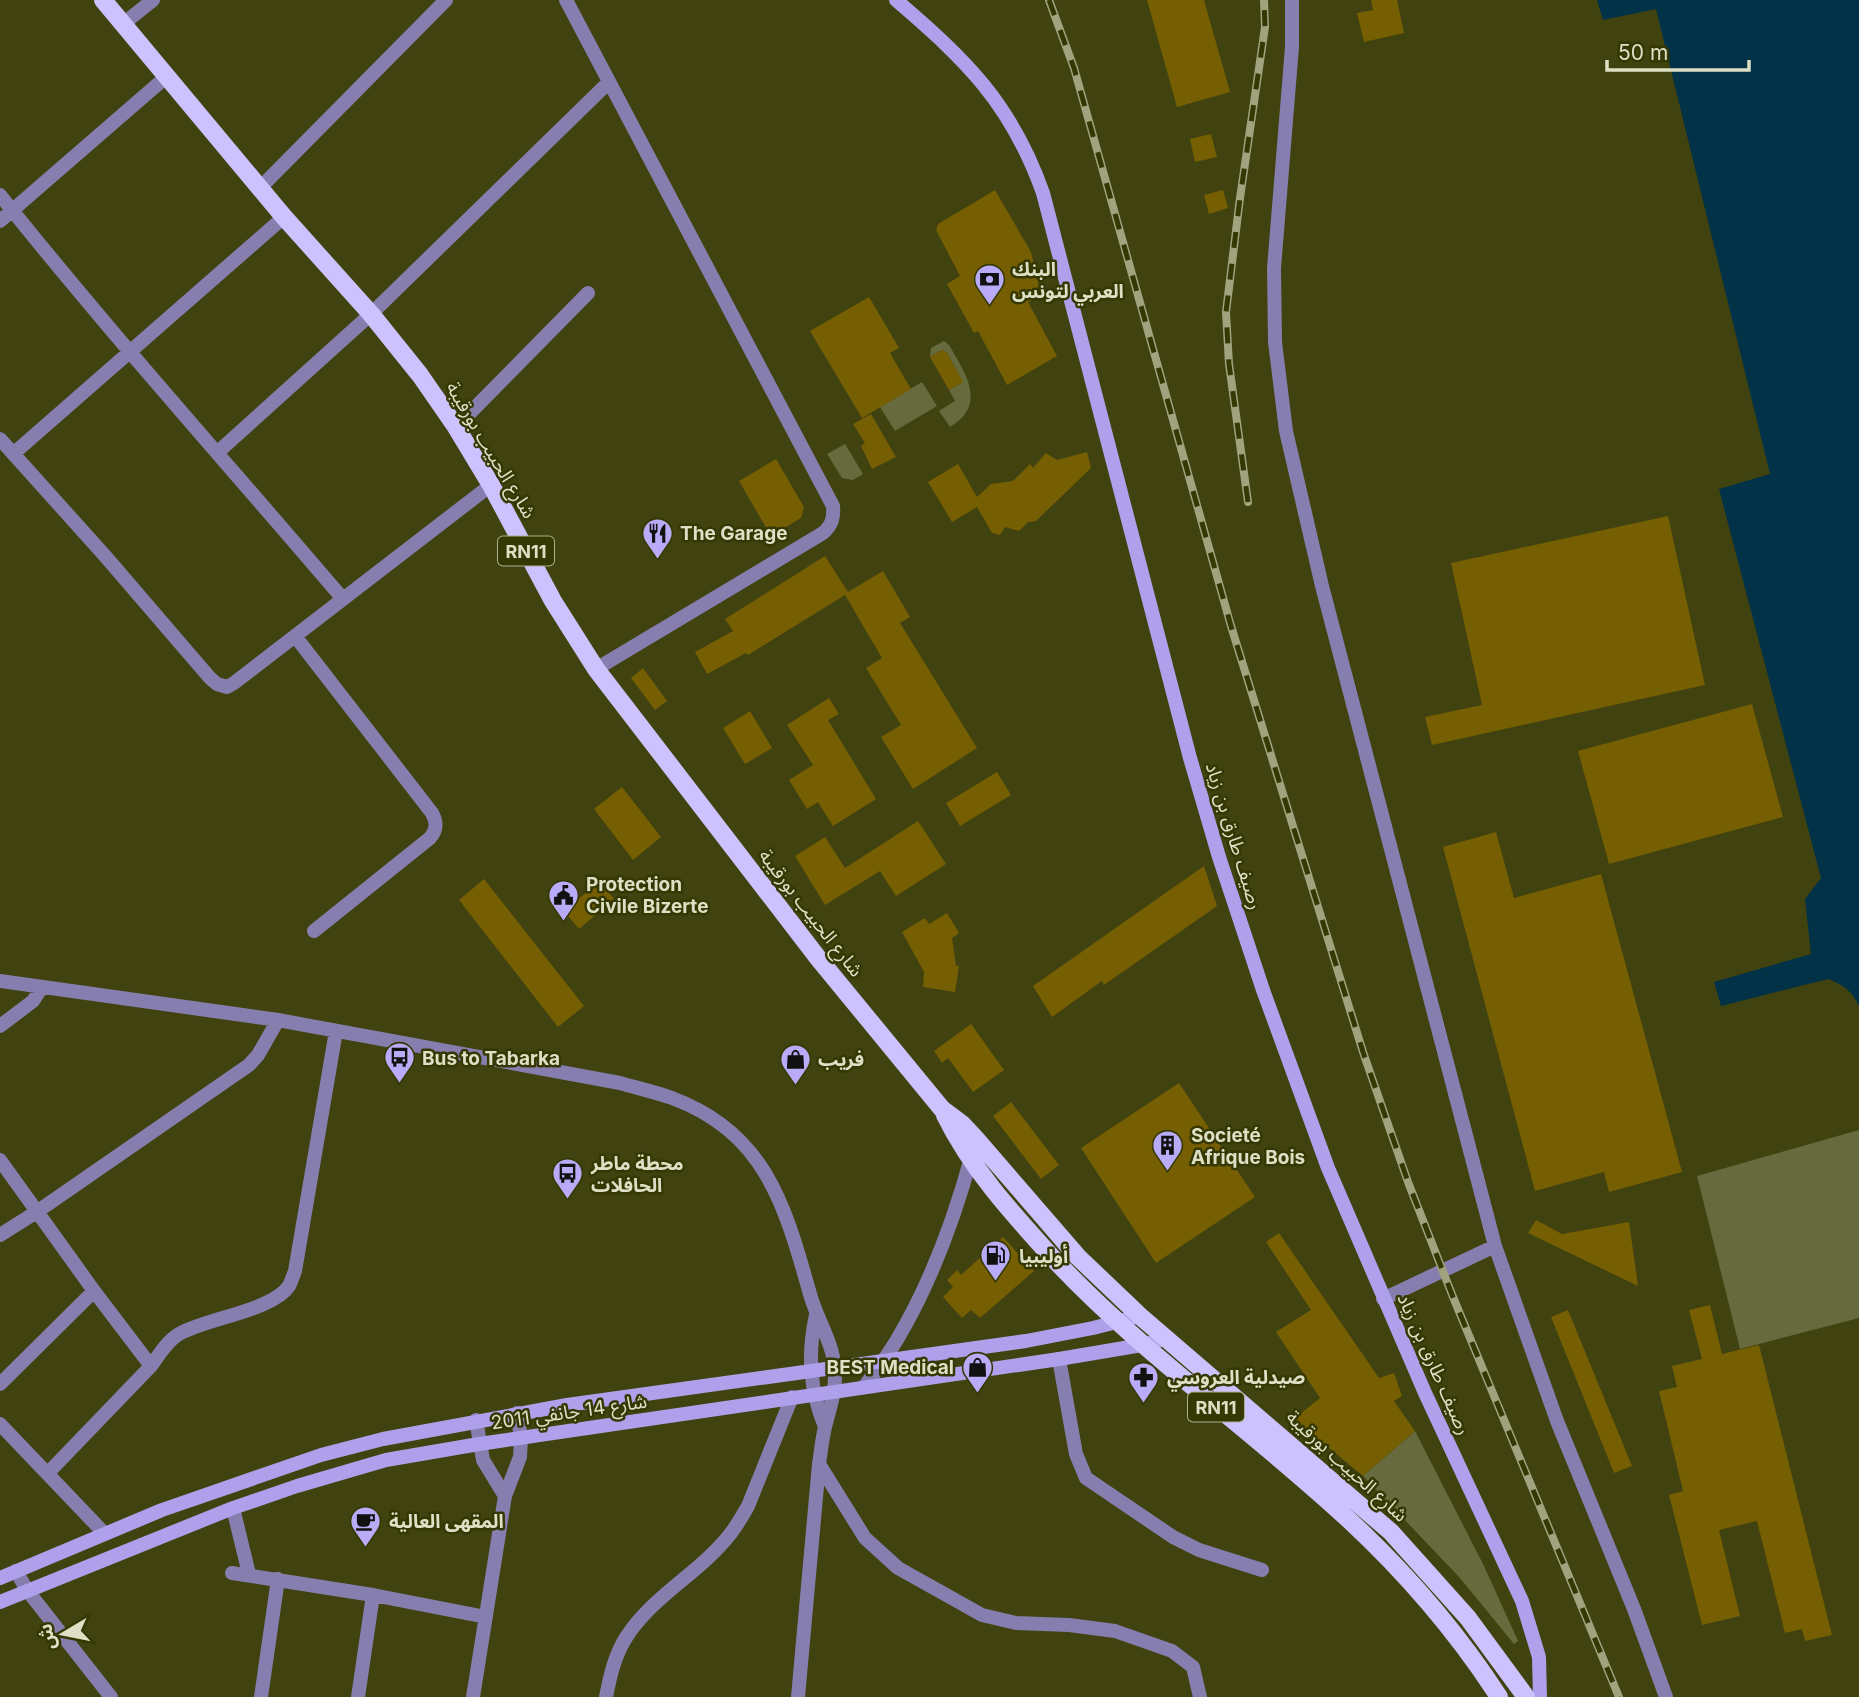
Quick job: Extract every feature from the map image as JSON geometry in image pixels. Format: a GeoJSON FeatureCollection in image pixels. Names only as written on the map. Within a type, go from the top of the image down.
{"type":"FeatureCollection","features":[{"type":"Feature","properties":{"kind":"main road","name":"شارع الحبيب بورقيبة"},"geometry":{"type":"LineString","coordinates":[[103,0],[284,218],[370,314],[420,375],[491,485],[553,601],[596,669],[818,958],[942,1109],[976,1139],[1078,1257],[1140,1316],[1391,1532],[1468,1618],[1527,1697]]}},
{"type":"Feature","properties":{"kind":"main road","name":"رصيف طارق بن زياد"},"geometry":{"type":"LineString","coordinates":[[896,0],[959,56],[982,81],[1004,109],[1033,164],[1043,193],[1190,758],[1219,857],[1328,1168],[1424,1393],[1522,1601],[1539,1657],[1540,1697]]}},
{"type":"Feature","properties":{"kind":"main road","name":"شارع الحبيب بورقيبة"},"geometry":{"type":"LineString","coordinates":[[942,1109],[971,1159],[1027,1229],[1142,1345],[1277,1457],[1378,1547],[1454,1633],[1499,1697]]}},
{"type":"Feature","properties":{"kind":"main road","name":"شارع 14 جانفي 2011"},"geometry":{"type":"LineString","coordinates":[[0,1578],[104,1533],[224,1487],[342,1449],[517,1413],[1026,1341],[1118,1323],[1140,1316]]}},
{"type":"Feature","properties":{"kind":"main road","name":"شارع 14 جانفي 2011"},"geometry":{"type":"LineString","coordinates":[[0,1602],[233,1508],[358,1467],[479,1444],[1059,1359],[1165,1339]]}},
{"type":"Feature","properties":{"kind":"street"},"geometry":{"type":"LineString","coordinates":[[123,24],[153,0]]}},
{"type":"Feature","properties":{"kind":"street"},"geometry":{"type":"LineString","coordinates":[[260,188],[446,0]]}},
{"type":"Feature","properties":{"kind":"street"},"geometry":{"type":"LineString","coordinates":[[566,0],[833,506],[834,514],[823,533],[596,669]]}},
{"type":"Feature","properties":{"kind":"street"},"geometry":{"type":"LineString","coordinates":[[1292,0],[1292,47],[1274,268],[1275,342],[1286,431],[1329,612],[1495,1246],[1557,1421],[1634,1608],[1666,1697]]}},
{"type":"Feature","properties":{"kind":"street"},"geometry":{"type":"LineString","coordinates":[[0,221],[166,77]]}},
{"type":"Feature","properties":{"kind":"street"},"geometry":{"type":"LineString","coordinates":[[218,452],[370,314],[609,82]]}},
{"type":"Feature","properties":{"kind":"street"},"geometry":{"type":"LineString","coordinates":[[0,195],[129,352],[343,599]]}},
{"type":"Feature","properties":{"kind":"street"},"geometry":{"type":"LineString","coordinates":[[13,454],[284,218]]}},
{"type":"Feature","properties":{"kind":"street"},"geometry":{"type":"LineString","coordinates":[[456,427],[587,293]]}},
{"type":"Feature","properties":{"kind":"street"},"geometry":{"type":"LineString","coordinates":[[0,439],[218,684],[226,687],[491,485]]}},
{"type":"Feature","properties":{"kind":"street"},"geometry":{"type":"LineString","coordinates":[[295,636],[432,813],[436,823],[436,829],[430,838],[314,931]]}},
{"type":"Feature","properties":{"kind":"street"},"geometry":{"type":"LineString","coordinates":[[0,981],[278,1020],[620,1083],[671,1098],[699,1110],[723,1125],[761,1164],[775,1188],[785,1211],[835,1368],[835,1391],[825,1427],[819,1465],[798,1697]]}},
{"type":"Feature","properties":{"kind":"street"},"geometry":{"type":"LineString","coordinates":[[0,1026],[33,1001],[42,987]]}},
{"type":"Feature","properties":{"kind":"street"},"geometry":{"type":"LineString","coordinates":[[0,1235],[249,1065],[278,1020]]}},
{"type":"Feature","properties":{"kind":"street"},"geometry":{"type":"LineString","coordinates":[[48,1474],[151,1366],[169,1341],[200,1325],[262,1305],[281,1295],[289,1286],[295,1271],[336,1031]]}},
{"type":"Feature","properties":{"kind":"street"},"geometry":{"type":"LineString","coordinates":[[864,1387],[897,1341],[920,1295],[959,1200],[976,1139]]}},
{"type":"Feature","properties":{"kind":"street"},"geometry":{"type":"LineString","coordinates":[[0,1160],[94,1292],[151,1366]]}},
{"type":"Feature","properties":{"kind":"street"},"geometry":{"type":"LineString","coordinates":[[1383,1299],[1495,1246]]}},
{"type":"Feature","properties":{"kind":"street"},"geometry":{"type":"LineString","coordinates":[[0,1384],[94,1292]]}},
{"type":"Feature","properties":{"kind":"street"},"geometry":{"type":"LineString","coordinates":[[816,1315],[812,1334],[811,1371],[814,1394],[825,1427]]}},
{"type":"Feature","properties":{"kind":"street"},"geometry":{"type":"LineString","coordinates":[[1059,1359],[1076,1454],[1086,1478],[1173,1537],[1199,1550],[1262,1570]]}},
{"type":"Feature","properties":{"kind":"street"},"geometry":{"type":"LineString","coordinates":[[606,1697],[614,1662],[626,1637],[654,1604],[730,1535],[739,1521],[748,1506],[792,1398]]}},
{"type":"Feature","properties":{"kind":"street"},"geometry":{"type":"LineString","coordinates":[[473,1697],[505,1496],[520,1457],[521,1438],[517,1413]]}},
{"type":"Feature","properties":{"kind":"street"},"geometry":{"type":"LineString","coordinates":[[476,1420],[483,1460],[505,1496]]}},
{"type":"Feature","properties":{"kind":"street"},"geometry":{"type":"LineString","coordinates":[[0,1424],[104,1533]]}},
{"type":"Feature","properties":{"kind":"street"},"geometry":{"type":"LineString","coordinates":[[819,1465],[865,1538],[898,1568],[982,1615],[1016,1623],[1104,1629],[1172,1651],[1193,1667],[1200,1697]]}},
{"type":"Feature","properties":{"kind":"street"},"geometry":{"type":"LineString","coordinates":[[233,1508],[249,1574]]}},
{"type":"Feature","properties":{"kind":"street"},"geometry":{"type":"LineString","coordinates":[[16,1571],[27,1590],[111,1697]]}},
{"type":"Feature","properties":{"kind":"street"},"geometry":{"type":"LineString","coordinates":[[232,1573],[373,1595],[486,1617]]}},
{"type":"Feature","properties":{"kind":"street"},"geometry":{"type":"LineString","coordinates":[[261,1697],[278,1579]]}},
{"type":"Feature","properties":{"kind":"street"},"geometry":{"type":"LineString","coordinates":[[358,1697],[373,1595]]}},
{"type":"Feature","properties":{"kind":"green space"},"geometry":{"type":"Polygon","coordinates":[[[944,341],[961,366],[971,398],[962,418],[950,427],[939,411],[955,401],[949,390],[963,382],[947,353],[942,350],[930,357],[931,348],[944,341]]]}},
{"type":"Feature","properties":{"kind":"green space"},"geometry":{"type":"Polygon","coordinates":[[[922,382],[937,406],[895,431],[880,407],[922,382]]]}},
{"type":"Feature","properties":{"kind":"green space"},"geometry":{"type":"Polygon","coordinates":[[[845,444],[863,474],[853,480],[842,478],[827,454],[845,444]]]}},
{"type":"Feature","properties":{"kind":"green space"},"geometry":{"type":"Polygon","coordinates":[[[1859,1130],[1859,1318],[1740,1349],[1697,1176],[1859,1130]]]}},
{"type":"Feature","properties":{"kind":"green space"},"geometry":{"type":"Polygon","coordinates":[[[1415,1431],[1484,1566],[1518,1641],[1514,1644],[1460,1578],[1363,1476],[1415,1431]]]}},
{"type":"Feature","properties":{"kind":"water"},"geometry":{"type":"Polygon","coordinates":[[[1597,0],[1859,0],[1859,1006],[1847,989],[1828,979],[1721,1006],[1714,982],[1811,954],[1805,899],[1821,878],[1719,489],[1770,474],[1656,9],[1603,20],[1597,0]]]}},
{"type":"Feature","properties":{"kind":"building"},"geometry":{"type":"Polygon","coordinates":[[[1147,0],[1204,0],[1230,92],[1177,107],[1147,0]]]}},
{"type":"Feature","properties":{"kind":"building"},"geometry":{"type":"Polygon","coordinates":[[[1371,0],[1397,0],[1404,33],[1364,42],[1357,13],[1373,10],[1371,0]]]}},
{"type":"Feature","properties":{"kind":"building"},"geometry":{"type":"Polygon","coordinates":[[[1211,134],[1217,157],[1195,162],[1190,139],[1211,134]]]}},
{"type":"Feature","properties":{"kind":"building"},"geometry":{"type":"Polygon","coordinates":[[[995,190],[1031,252],[1041,295],[1028,302],[1057,356],[1007,385],[978,331],[974,333],[947,284],[960,276],[936,230],[938,224],[995,190]]]}},
{"type":"Feature","properties":{"kind":"building"},"geometry":{"type":"Polygon","coordinates":[[[1223,190],[1228,208],[1209,214],[1204,195],[1223,190]]]}},
{"type":"Feature","properties":{"kind":"building"},"geometry":{"type":"Polygon","coordinates":[[[869,297],[899,348],[890,353],[911,389],[862,418],[810,331],[869,297]]]}},
{"type":"Feature","properties":{"kind":"building"},"geometry":{"type":"Polygon","coordinates":[[[942,350],[947,353],[963,382],[949,390],[930,357],[942,350]]]}},
{"type":"Feature","properties":{"kind":"building"},"geometry":{"type":"Polygon","coordinates":[[[871,414],[896,457],[872,469],[861,446],[865,443],[853,424],[871,414]]]}},
{"type":"Feature","properties":{"kind":"building"},"geometry":{"type":"Polygon","coordinates":[[[1087,452],[1091,468],[1036,521],[1028,522],[1019,531],[1005,527],[1000,535],[992,533],[977,507],[952,522],[928,482],[958,464],[977,497],[991,484],[1013,481],[1030,464],[1033,468],[1046,453],[1057,460],[1087,452]]]}},
{"type":"Feature","properties":{"kind":"building"},"geometry":{"type":"Polygon","coordinates":[[[776,459],[804,507],[801,518],[771,536],[739,481],[776,459]]]}},
{"type":"Feature","properties":{"kind":"building"},"geometry":{"type":"Polygon","coordinates":[[[1668,516],[1705,685],[1432,745],[1425,717],[1482,705],[1451,563],[1668,516]]]}},
{"type":"Feature","properties":{"kind":"building"},"geometry":{"type":"Polygon","coordinates":[[[825,556],[848,592],[883,571],[910,617],[900,623],[977,748],[913,789],[881,737],[901,725],[866,668],[882,658],[845,595],[748,655],[746,653],[707,674],[695,652],[733,631],[725,619],[825,556]]]}},
{"type":"Feature","properties":{"kind":"building"},"geometry":{"type":"Polygon","coordinates":[[[643,668],[667,701],[655,710],[631,678],[643,668]]]}},
{"type":"Feature","properties":{"kind":"building"},"geometry":{"type":"Polygon","coordinates":[[[829,698],[839,714],[828,720],[876,799],[833,826],[818,802],[807,809],[789,780],[813,765],[787,725],[829,698]]]}},
{"type":"Feature","properties":{"kind":"building"},"geometry":{"type":"Polygon","coordinates":[[[1752,704],[1783,817],[1609,864],[1578,751],[1752,704]]]}},
{"type":"Feature","properties":{"kind":"building"},"geometry":{"type":"Polygon","coordinates":[[[750,711],[772,748],[745,764],[723,728],[750,711]]]}},
{"type":"Feature","properties":{"kind":"building"},"geometry":{"type":"Polygon","coordinates":[[[997,772],[1011,795],[960,826],[946,803],[997,772]]]}},
{"type":"Feature","properties":{"kind":"building"},"geometry":{"type":"Polygon","coordinates":[[[622,787],[661,837],[633,860],[594,809],[622,787]]]}},
{"type":"Feature","properties":{"kind":"building"},"geometry":{"type":"Polygon","coordinates":[[[918,821],[946,864],[896,896],[880,871],[825,905],[795,856],[825,837],[845,868],[918,821]]]}},
{"type":"Feature","properties":{"kind":"building"},"geometry":{"type":"Polygon","coordinates":[[[1496,832],[1514,898],[1601,874],[1682,1172],[1609,1192],[1604,1172],[1535,1191],[1443,847],[1496,832]]]}},
{"type":"Feature","properties":{"kind":"building"},"geometry":{"type":"Polygon","coordinates":[[[1204,866],[1217,906],[1104,985],[1102,981],[1052,1017],[1033,986],[1204,866]]]}},
{"type":"Feature","properties":{"kind":"building"},"geometry":{"type":"Polygon","coordinates":[[[484,879],[584,1006],[558,1027],[459,900],[484,879]]]}},
{"type":"Feature","properties":{"kind":"building"},"geometry":{"type":"Polygon","coordinates":[[[600,881],[614,899],[579,929],[564,911],[600,881]]]}},
{"type":"Feature","properties":{"kind":"building"},"geometry":{"type":"Polygon","coordinates":[[[947,913],[959,933],[952,938],[956,966],[959,966],[955,992],[923,987],[924,972],[902,932],[925,918],[929,924],[947,913]]]}},
{"type":"Feature","properties":{"kind":"building"},"geometry":{"type":"Polygon","coordinates":[[[971,1024],[1004,1070],[973,1092],[948,1058],[942,1063],[934,1051],[971,1024]]]}},
{"type":"Feature","properties":{"kind":"building","name":"Societé Afrique Bois"},"geometry":{"type":"Polygon","coordinates":[[[1179,1083],[1255,1197],[1156,1263],[1081,1148],[1179,1083]]]}},
{"type":"Feature","properties":{"kind":"building"},"geometry":{"type":"Polygon","coordinates":[[[1011,1102],[1059,1165],[1041,1179],[993,1116],[1011,1102]]]}},
{"type":"Feature","properties":{"kind":"building"},"geometry":{"type":"Polygon","coordinates":[[[1536,1220],[1562,1234],[1629,1222],[1638,1286],[1528,1233],[1536,1220]]]}},
{"type":"Feature","properties":{"kind":"building"},"geometry":{"type":"Polygon","coordinates":[[[1279,1233],[1379,1378],[1394,1373],[1402,1396],[1394,1401],[1415,1431],[1363,1476],[1294,1419],[1320,1398],[1276,1332],[1311,1310],[1266,1242],[1279,1233]]]}},
{"type":"Feature","properties":{"kind":"building"},"geometry":{"type":"Polygon","coordinates":[[[1003,1237],[1034,1271],[980,1318],[971,1310],[962,1318],[943,1297],[953,1287],[947,1280],[957,1270],[961,1275],[1003,1237]]]}},
{"type":"Feature","properties":{"kind":"building"},"geometry":{"type":"Polygon","coordinates":[[[1710,1305],[1722,1354],[1759,1345],[1832,1635],[1805,1641],[1802,1629],[1785,1633],[1757,1521],[1719,1530],[1740,1616],[1702,1625],[1669,1495],[1683,1491],[1659,1391],[1677,1387],[1672,1366],[1702,1359],[1689,1310],[1710,1305]]]}},
{"type":"Feature","properties":{"kind":"building"},"geometry":{"type":"Polygon","coordinates":[[[1568,1310],[1632,1466],[1614,1473],[1551,1317],[1568,1310]]]}},
{"type":"Feature","properties":{"kind":"railway"},"geometry":{"type":"LineString","coordinates":[[1049,0],[1074,68],[1231,626],[1363,1052],[1408,1182],[1453,1297],[1619,1697]]}},
{"type":"Feature","properties":{"kind":"railway"},"geometry":{"type":"LineString","coordinates":[[1248,502],[1229,364],[1226,312],[1265,27],[1264,0]]}},
{"type":"Feature","properties":{"kind":"place","name":"البنك العربي لتونس"},"geometry":{"type":"Point","coordinates":[989,307]}},
{"type":"Feature","properties":{"kind":"place","name":"The Garage"},"geometry":{"type":"Point","coordinates":[657,560]}},
{"type":"Feature","properties":{"kind":"place","name":"Protection Civile Bizerte"},"geometry":{"type":"Point","coordinates":[563,922]}},
{"type":"Feature","properties":{"kind":"place","name":"Bus to Tabarka"},"geometry":{"type":"Point","coordinates":[399,1085]}},
{"type":"Feature","properties":{"kind":"place","name":"فريب"},"geometry":{"type":"Point","coordinates":[795,1086]}},
{"type":"Feature","properties":{"kind":"place","name":"Societé Afrique Bois"},"geometry":{"type":"Point","coordinates":[1168,1173]}},
{"type":"Feature","properties":{"kind":"place","name":"محطة ماطر الحافلات"},"geometry":{"type":"Point","coordinates":[568,1201]}},
{"type":"Feature","properties":{"kind":"place","name":"أوليبيا"},"geometry":{"type":"Point","coordinates":[996,1283]}},
{"type":"Feature","properties":{"kind":"place","name":"BEST Medical"},"geometry":{"type":"Point","coordinates":[977,1394]}},
{"type":"Feature","properties":{"kind":"place","name":"صيدلية العروسي"},"geometry":{"type":"Point","coordinates":[1144,1404]}},
{"type":"Feature","properties":{"kind":"place","name":"المقهى العالية"},"geometry":{"type":"Point","coordinates":[366,1548]}}]}
